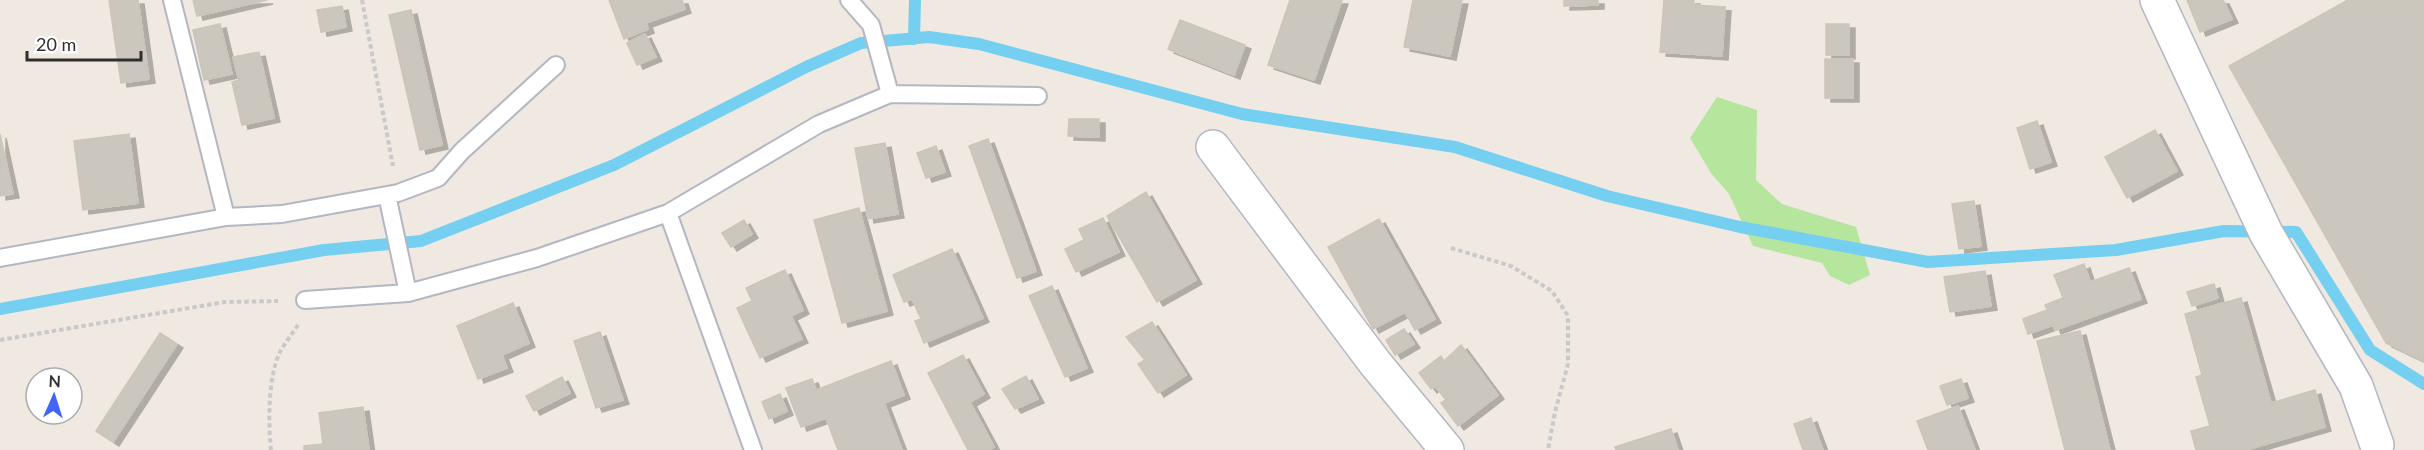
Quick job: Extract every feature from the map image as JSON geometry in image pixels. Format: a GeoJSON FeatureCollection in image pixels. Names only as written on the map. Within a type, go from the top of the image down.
{"type":"FeatureCollection","features":[{"type":"Feature","properties":{"kind":"street"},"geometry":{"type":"LineString","coordinates":[[2157,0],[2266,233],[2356,386],[2370,448]]}},
{"type":"Feature","properties":{"kind":"street"},"geometry":{"type":"LineString","coordinates":[[1213,147],[1376,363],[1447,450]]}},
{"type":"Feature","properties":{"kind":"lane"},"geometry":{"type":"LineString","coordinates":[[172,0],[226,217]]}},
{"type":"Feature","properties":{"kind":"lane"},"geometry":{"type":"LineString","coordinates":[[849,0],[871,25],[890,94]]}},
{"type":"Feature","properties":{"kind":"lane"},"geometry":{"type":"LineString","coordinates":[[0,258],[226,217],[282,214],[392,194],[438,178],[462,151],[556,65]]}},
{"type":"Feature","properties":{"kind":"lane"},"geometry":{"type":"LineString","coordinates":[[305,300],[408,293],[537,258],[668,213],[819,124],[890,94],[1038,96]]}},
{"type":"Feature","properties":{"kind":"lane"},"geometry":{"type":"LineString","coordinates":[[392,194],[393,219],[408,293]]}},
{"type":"Feature","properties":{"kind":"lane"},"geometry":{"type":"LineString","coordinates":[[668,213],[753,450]]}},
{"type":"Feature","properties":{"kind":"path"},"geometry":{"type":"LineString","coordinates":[[362,0],[392,194]]}},
{"type":"Feature","properties":{"kind":"path"},"geometry":{"type":"LineString","coordinates":[[1451,248],[1511,266],[1552,291],[1569,316],[1568,364],[1548,450]]}},
{"type":"Feature","properties":{"kind":"path"},"geometry":{"type":"LineString","coordinates":[[0,340],[225,302],[305,300],[299,324],[279,354],[271,389],[268,430],[271,450]]}},
{"type":"Feature","properties":{"kind":"green space"},"geometry":{"type":"Polygon","coordinates":[[[1717,97],[1757,110],[1756,180],[1782,204],[1856,227],[1870,275],[1849,285],[1830,276],[1822,263],[1753,246],[1729,194],[1711,173],[1690,138],[1717,97]]]}},
{"type":"Feature","properties":{"kind":"building"},"geometry":{"type":"Polygon","coordinates":[[[109,0],[138,0],[149,79],[121,83],[109,0]]]}},
{"type":"Feature","properties":{"kind":"building"},"geometry":{"type":"Polygon","coordinates":[[[193,0],[267,0],[197,16],[193,0]]]}},
{"type":"Feature","properties":{"kind":"building"},"geometry":{"type":"Polygon","coordinates":[[[609,0],[682,0],[685,9],[646,23],[648,29],[624,39],[609,0]]]}},
{"type":"Feature","properties":{"kind":"building"},"geometry":{"type":"Polygon","coordinates":[[[1290,0],[1342,0],[1314,80],[1268,65],[1290,0]]]}},
{"type":"Feature","properties":{"kind":"building"},"geometry":{"type":"Polygon","coordinates":[[[1413,0],[1462,0],[1450,56],[1404,47],[1413,0]]]}},
{"type":"Feature","properties":{"kind":"building"},"geometry":{"type":"Polygon","coordinates":[[[1564,0],[1598,0],[1598,5],[1564,6],[1564,0]]]}},
{"type":"Feature","properties":{"kind":"building"},"geometry":{"type":"Polygon","coordinates":[[[1664,0],[1694,0],[1693,5],[1725,7],[1722,56],[1660,52],[1664,0]]]}},
{"type":"Feature","properties":{"kind":"building"},"geometry":{"type":"Polygon","coordinates":[[[2187,0],[2223,0],[2232,19],[2200,32],[2187,0]]]}},
{"type":"Feature","properties":{"kind":"building"},"geometry":{"type":"Polygon","coordinates":[[[2348,0],[2424,0],[2424,361],[2386,343],[2229,66],[2348,0]]]}},
{"type":"Feature","properties":{"kind":"building"},"geometry":{"type":"Polygon","coordinates":[[[342,6],[346,27],[321,32],[317,10],[342,6]]]}},
{"type":"Feature","properties":{"kind":"building"},"geometry":{"type":"Polygon","coordinates":[[[411,10],[442,145],[420,150],[389,15],[411,10]]]}},
{"type":"Feature","properties":{"kind":"building"},"geometry":{"type":"Polygon","coordinates":[[[1180,20],[1245,45],[1234,75],[1168,49],[1180,20]]]}},
{"type":"Feature","properties":{"kind":"building"},"geometry":{"type":"Polygon","coordinates":[[[220,24],[232,74],[204,80],[193,30],[220,24]]]}},
{"type":"Feature","properties":{"kind":"building"},"geometry":{"type":"Polygon","coordinates":[[[1826,24],[1849,24],[1849,55],[1826,55],[1826,24]]]}},
{"type":"Feature","properties":{"kind":"building"},"geometry":{"type":"Polygon","coordinates":[[[645,34],[656,57],[637,65],[627,43],[645,34]]]}},
{"type":"Feature","properties":{"kind":"building"},"geometry":{"type":"Polygon","coordinates":[[[259,52],[274,118],[242,125],[232,82],[239,80],[233,57],[259,52]]]}},
{"type":"Feature","properties":{"kind":"building"},"geometry":{"type":"Polygon","coordinates":[[[1825,59],[1853,59],[1853,98],[1825,98],[1825,59]]]}},
{"type":"Feature","properties":{"kind":"building"},"geometry":{"type":"Polygon","coordinates":[[[1069,119],[1099,119],[1099,137],[1068,136],[1069,119]]]}},
{"type":"Feature","properties":{"kind":"building"},"geometry":{"type":"Polygon","coordinates":[[[2037,121],[2051,162],[2030,169],[2017,128],[2037,121]]]}},
{"type":"Feature","properties":{"kind":"building"},"geometry":{"type":"Polygon","coordinates":[[[2155,130],[2177,171],[2127,198],[2105,157],[2155,130]]]}},
{"type":"Feature","properties":{"kind":"building"},"geometry":{"type":"Polygon","coordinates":[[[0,134],[13,194],[0,196],[0,134]]]}},
{"type":"Feature","properties":{"kind":"building"},"geometry":{"type":"Polygon","coordinates":[[[129,134],[138,203],[83,210],[74,141],[129,134]]]}},
{"type":"Feature","properties":{"kind":"building"},"geometry":{"type":"Polygon","coordinates":[[[988,139],[1036,271],[1017,278],[969,146],[988,139]]]}},
{"type":"Feature","properties":{"kind":"building"},"geometry":{"type":"Polygon","coordinates":[[[885,143],[898,214],[868,219],[855,148],[885,143]]]}},
{"type":"Feature","properties":{"kind":"building"},"geometry":{"type":"Polygon","coordinates":[[[936,146],[945,172],[926,178],[917,153],[936,146]]]}},
{"type":"Feature","properties":{"kind":"building"},"geometry":{"type":"Polygon","coordinates":[[[1146,192],[1196,280],[1157,302],[1107,216],[1146,192]]]}},
{"type":"Feature","properties":{"kind":"building"},"geometry":{"type":"Polygon","coordinates":[[[1974,201],[1981,246],[1959,249],[1952,204],[1974,201]]]}},
{"type":"Feature","properties":{"kind":"building"},"geometry":{"type":"Polygon","coordinates":[[[859,208],[887,311],[842,323],[814,220],[859,208]]]}},
{"type":"Feature","properties":{"kind":"building"},"geometry":{"type":"Polygon","coordinates":[[[1103,218],[1119,252],[1076,272],[1065,249],[1084,240],[1079,229],[1103,218]]]}},
{"type":"Feature","properties":{"kind":"building"},"geometry":{"type":"Polygon","coordinates":[[[1379,219],[1435,319],[1415,330],[1405,312],[1373,329],[1328,247],[1379,219]]]}},
{"type":"Feature","properties":{"kind":"building"},"geometry":{"type":"Polygon","coordinates":[[[744,220],[752,234],[731,247],[722,233],[744,220]]]}},
{"type":"Feature","properties":{"kind":"building"},"geometry":{"type":"Polygon","coordinates":[[[952,249],[983,318],[924,343],[915,321],[921,319],[912,299],[904,302],[893,275],[952,249]]]}},
{"type":"Feature","properties":{"kind":"building"},"geometry":{"type":"Polygon","coordinates":[[[2084,264],[2090,282],[2129,268],[2141,299],[2055,330],[2053,325],[2028,334],[2023,319],[2047,310],[2045,305],[2063,298],[2054,275],[2084,264]]]}},
{"type":"Feature","properties":{"kind":"building"},"geometry":{"type":"Polygon","coordinates":[[[785,270],[803,310],[791,316],[802,339],[760,358],[737,308],[752,301],[746,288],[785,270]]]}},
{"type":"Feature","properties":{"kind":"building"},"geometry":{"type":"Polygon","coordinates":[[[1985,271],[1991,306],[1950,312],[1944,277],[1985,271]]]}},
{"type":"Feature","properties":{"kind":"building"},"geometry":{"type":"Polygon","coordinates":[[[2214,284],[2218,298],[2192,306],[2187,292],[2214,284]]]}},
{"type":"Feature","properties":{"kind":"building"},"geometry":{"type":"Polygon","coordinates":[[[1052,286],[1087,368],[1065,377],[1029,296],[1052,286]]]}},
{"type":"Feature","properties":{"kind":"building"},"geometry":{"type":"Polygon","coordinates":[[[2241,298],[2271,403],[2315,390],[2325,427],[2246,450],[2196,450],[2191,431],[2210,426],[2196,377],[2202,375],[2185,314],[2241,298]]]}},
{"type":"Feature","properties":{"kind":"building"},"geometry":{"type":"Polygon","coordinates":[[[513,303],[529,343],[502,355],[507,368],[478,379],[457,326],[513,303]]]}},
{"type":"Feature","properties":{"kind":"building"},"geometry":{"type":"Polygon","coordinates":[[[1152,322],[1186,375],[1158,393],[1138,364],[1145,360],[1126,337],[1152,322]]]}},
{"type":"Feature","properties":{"kind":"building"},"geometry":{"type":"Polygon","coordinates":[[[1404,329],[1414,344],[1395,355],[1386,340],[1404,329]]]}},
{"type":"Feature","properties":{"kind":"building"},"geometry":{"type":"Polygon","coordinates":[[[2080,331],[2110,450],[2065,450],[2037,341],[2080,331]]]}},
{"type":"Feature","properties":{"kind":"building"},"geometry":{"type":"Polygon","coordinates":[[[600,332],[623,400],[596,408],[574,341],[600,332]]]}},
{"type":"Feature","properties":{"kind":"building"},"geometry":{"type":"Polygon","coordinates":[[[160,333],[177,344],[113,442],[96,431],[160,333]]]}},
{"type":"Feature","properties":{"kind":"building"},"geometry":{"type":"Polygon","coordinates":[[[1461,345],[1498,395],[1458,426],[1441,403],[1446,400],[1435,386],[1431,389],[1419,373],[1441,356],[1444,361],[1461,345]]]}},
{"type":"Feature","properties":{"kind":"building"},"geometry":{"type":"Polygon","coordinates":[[[963,355],[984,394],[970,402],[994,447],[988,450],[968,450],[928,373],[963,355]]]}},
{"type":"Feature","properties":{"kind":"building"},"geometry":{"type":"Polygon","coordinates":[[[891,361],[904,395],[884,403],[902,450],[838,450],[826,418],[801,427],[786,388],[812,379],[816,390],[891,361]]]}},
{"type":"Feature","properties":{"kind":"building"},"geometry":{"type":"Polygon","coordinates":[[[1026,376],[1038,399],[1015,409],[1002,389],[1026,376]]]}},
{"type":"Feature","properties":{"kind":"building"},"geometry":{"type":"Polygon","coordinates":[[[562,377],[570,393],[534,411],[526,396],[562,377]]]}},
{"type":"Feature","properties":{"kind":"building"},"geometry":{"type":"Polygon","coordinates":[[[1961,379],[1968,398],[1947,405],[1940,386],[1961,379]]]}},
{"type":"Feature","properties":{"kind":"building"},"geometry":{"type":"Polygon","coordinates":[[[780,394],[787,411],[769,419],[762,402],[780,394]]]}},
{"type":"Feature","properties":{"kind":"building"},"geometry":{"type":"Polygon","coordinates":[[[1958,406],[1975,450],[1928,450],[1917,421],[1958,406]]]}},
{"type":"Feature","properties":{"kind":"building"},"geometry":{"type":"Polygon","coordinates":[[[363,407],[369,450],[304,450],[304,446],[323,444],[319,413],[363,407]]]}},
{"type":"Feature","properties":{"kind":"building"},"geometry":{"type":"Polygon","coordinates":[[[1811,418],[1823,450],[1803,450],[1794,424],[1811,418]]]}},
{"type":"Feature","properties":{"kind":"building"},"geometry":{"type":"Polygon","coordinates":[[[1671,429],[1678,450],[1616,450],[1615,447],[1671,429]]]}},
{"type":"Feature","properties":{"kind":"waterway"},"geometry":{"type":"LineString","coordinates":[[914,39],[915,0]]}},
{"type":"Feature","properties":{"kind":"waterway"},"geometry":{"type":"LineString","coordinates":[[0,309],[324,250],[421,241],[614,165],[806,67],[861,43],[929,37],[979,44],[1242,114],[1455,147],[1607,196],[1740,227],[1928,262],[2116,250],[2224,231],[2296,232],[2370,350],[2424,384]]}}]}
